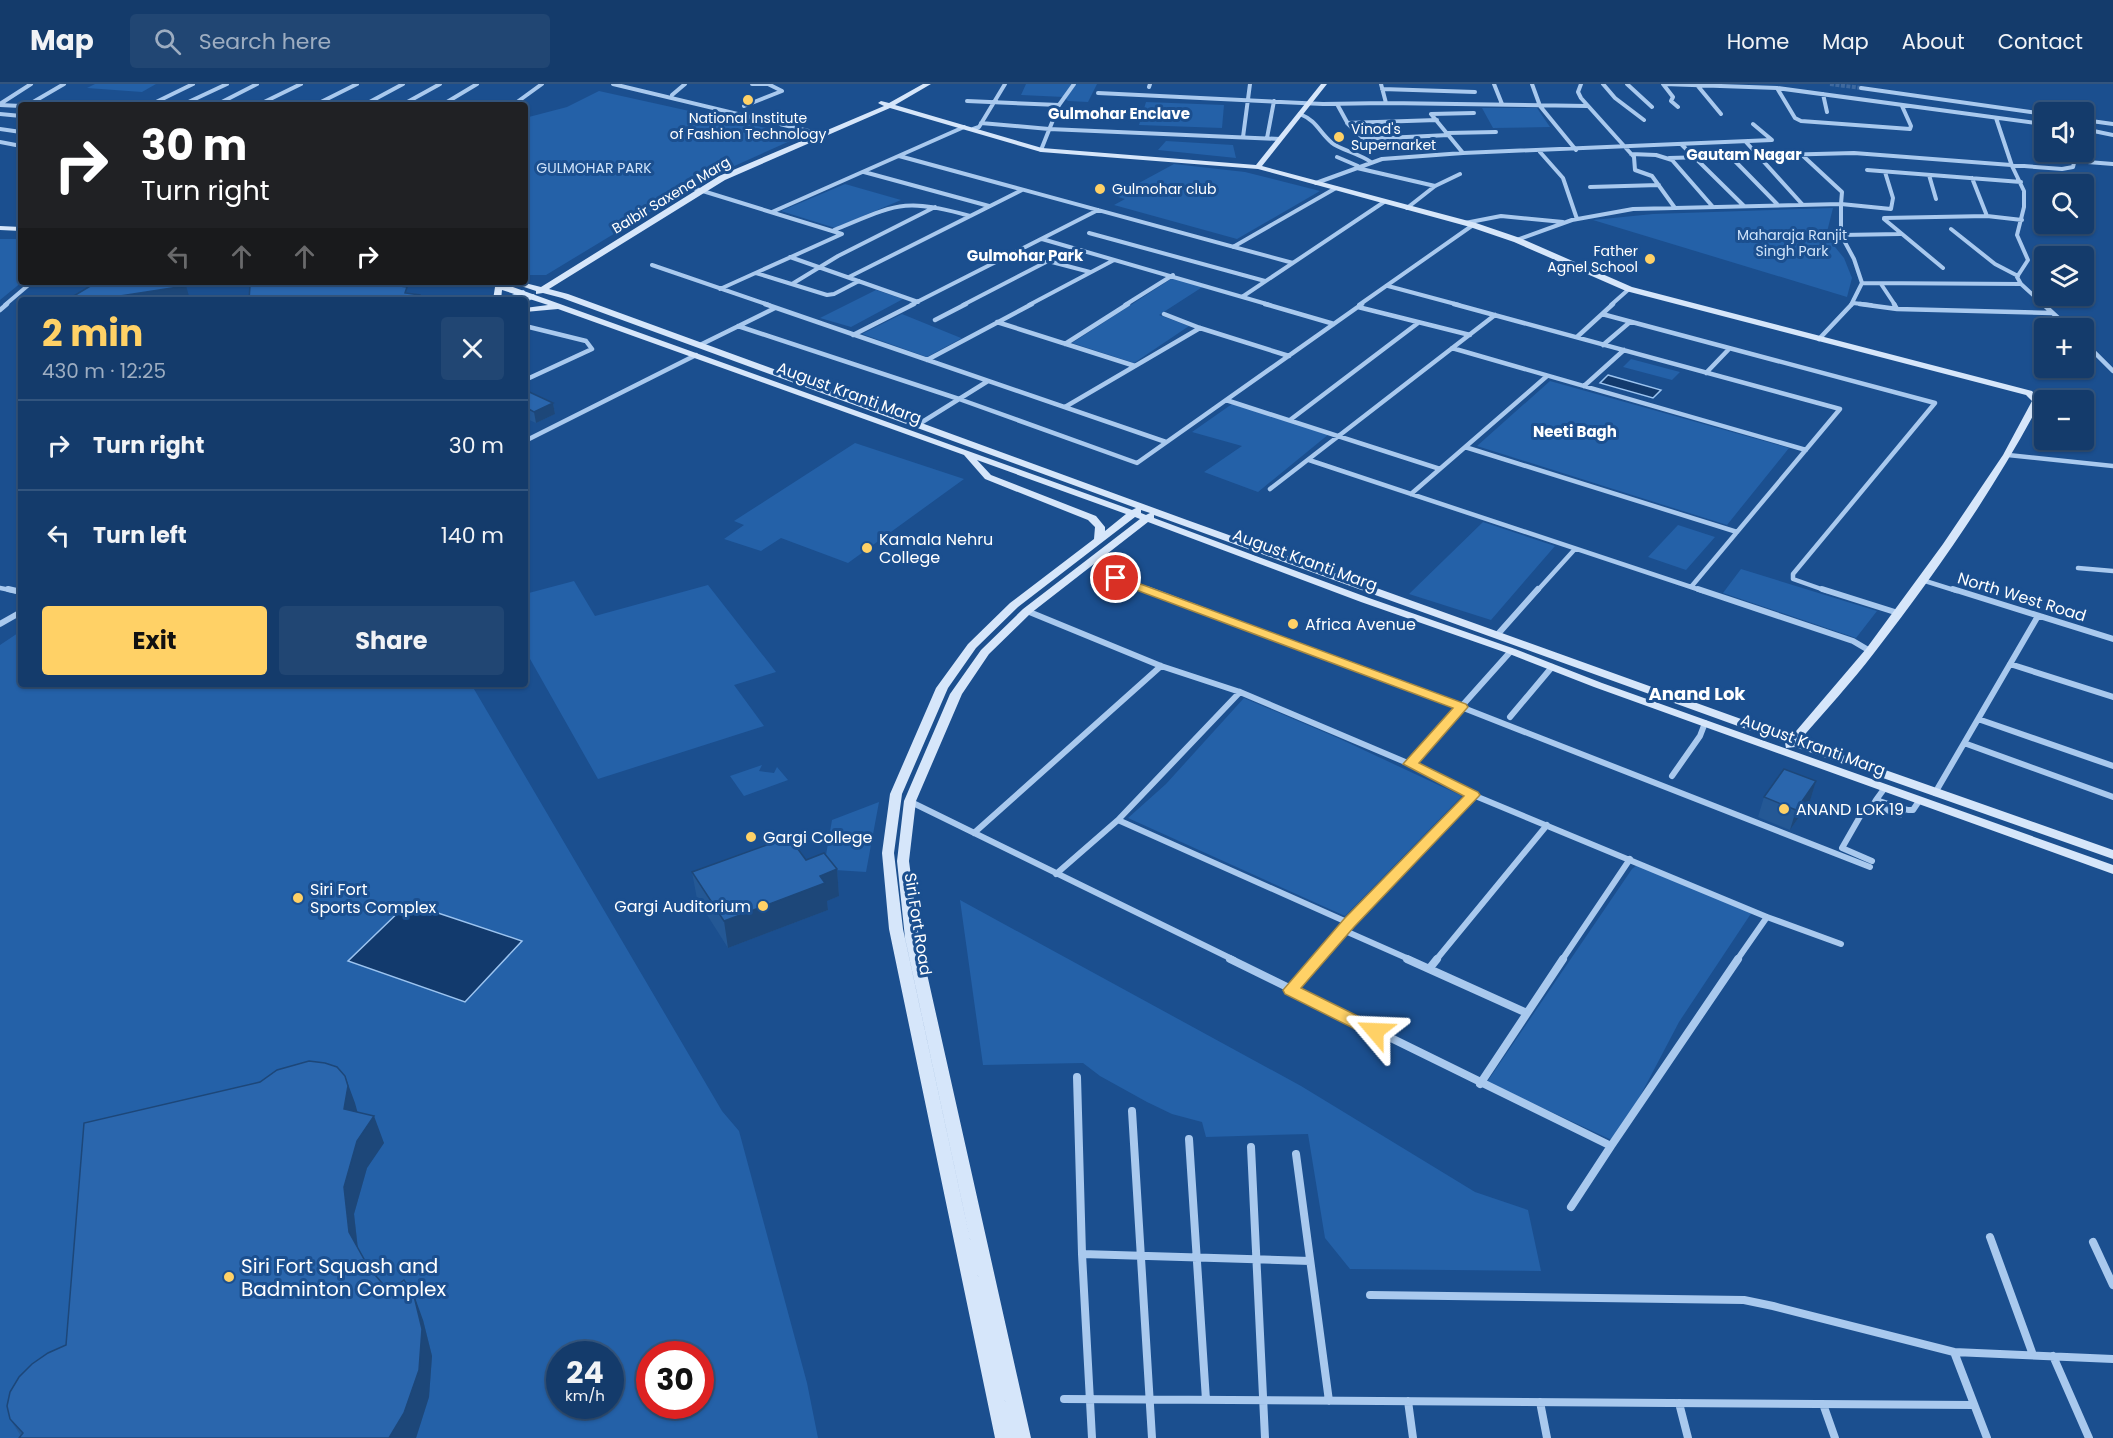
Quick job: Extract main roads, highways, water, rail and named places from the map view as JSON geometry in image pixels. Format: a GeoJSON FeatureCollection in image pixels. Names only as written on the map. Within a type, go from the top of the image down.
{"type":"FeatureCollection","features":[{"type":"Feature","properties":{"kind":"tunnel"},"geometry":{"type":"LineString","coordinates":[[1830,84],[1861,88]]}},
{"type":"Feature","properties":{"kind":"place","name":"National Institute of Fashion Technology"},"geometry":{"type":"Point","coordinates":[748,100]}},
{"type":"Feature","properties":{"kind":"place","name":"Vinod's Supernarket"},"geometry":{"type":"Point","coordinates":[1339,137]}},
{"type":"Feature","properties":{"kind":"place","name":"Gulmohar club"},"geometry":{"type":"Point","coordinates":[1100,189]}},
{"type":"Feature","properties":{"kind":"place","name":"Father Agnel School"},"geometry":{"type":"Point","coordinates":[1650,259]}},
{"type":"Feature","properties":{"kind":"place","name":"Kamala Nehru College"},"geometry":{"type":"Point","coordinates":[867,548]}},
{"type":"Feature","properties":{"kind":"place","name":"Africa Avenue"},"geometry":{"type":"Point","coordinates":[1293,624]}},
{"type":"Feature","properties":{"kind":"place","name":"ANAND LOK 19"},"geometry":{"type":"Point","coordinates":[1784,809]}},
{"type":"Feature","properties":{"kind":"place","name":"Gargi College"},"geometry":{"type":"Point","coordinates":[751,837]}},
{"type":"Feature","properties":{"kind":"place","name":"Siri Fort Sports Complex"},"geometry":{"type":"Point","coordinates":[298,898]}},
{"type":"Feature","properties":{"kind":"place","name":"Gargi Auditorium"},"geometry":{"type":"Point","coordinates":[763,906]}},
{"type":"Feature","properties":{"kind":"place","name":"Siri Fort Squash and Badminton Complex"},"geometry":{"type":"Point","coordinates":[229,1277]}},
{"type":"Feature","properties":{"kind":"district","name":"Gulmohar Enclave"},"geometry":{"type":"Point","coordinates":[1119,113]}},
{"type":"Feature","properties":{"kind":"district","name":"Gautam Nagar"},"geometry":{"type":"Point","coordinates":[1744,154]}},
{"type":"Feature","properties":{"kind":"district","name":"Gulmohar Park"},"geometry":{"type":"Point","coordinates":[1025,255]}},
{"type":"Feature","properties":{"kind":"district","name":"Neeti Bagh"},"geometry":{"type":"Point","coordinates":[1575,431]}},
{"type":"Feature","properties":{"kind":"district","name":"Anand Lok"},"geometry":{"type":"Point","coordinates":[1697,693]}},
{"type":"Feature","properties":{"kind":"park label","name":"GULMOHAR PARK"},"geometry":{"type":"Point","coordinates":[594,168]}},
{"type":"Feature","properties":{"kind":"park label","name":"Maharaja Ranjit Singh Park"},"geometry":{"type":"Point","coordinates":[1792,244]}}]}
